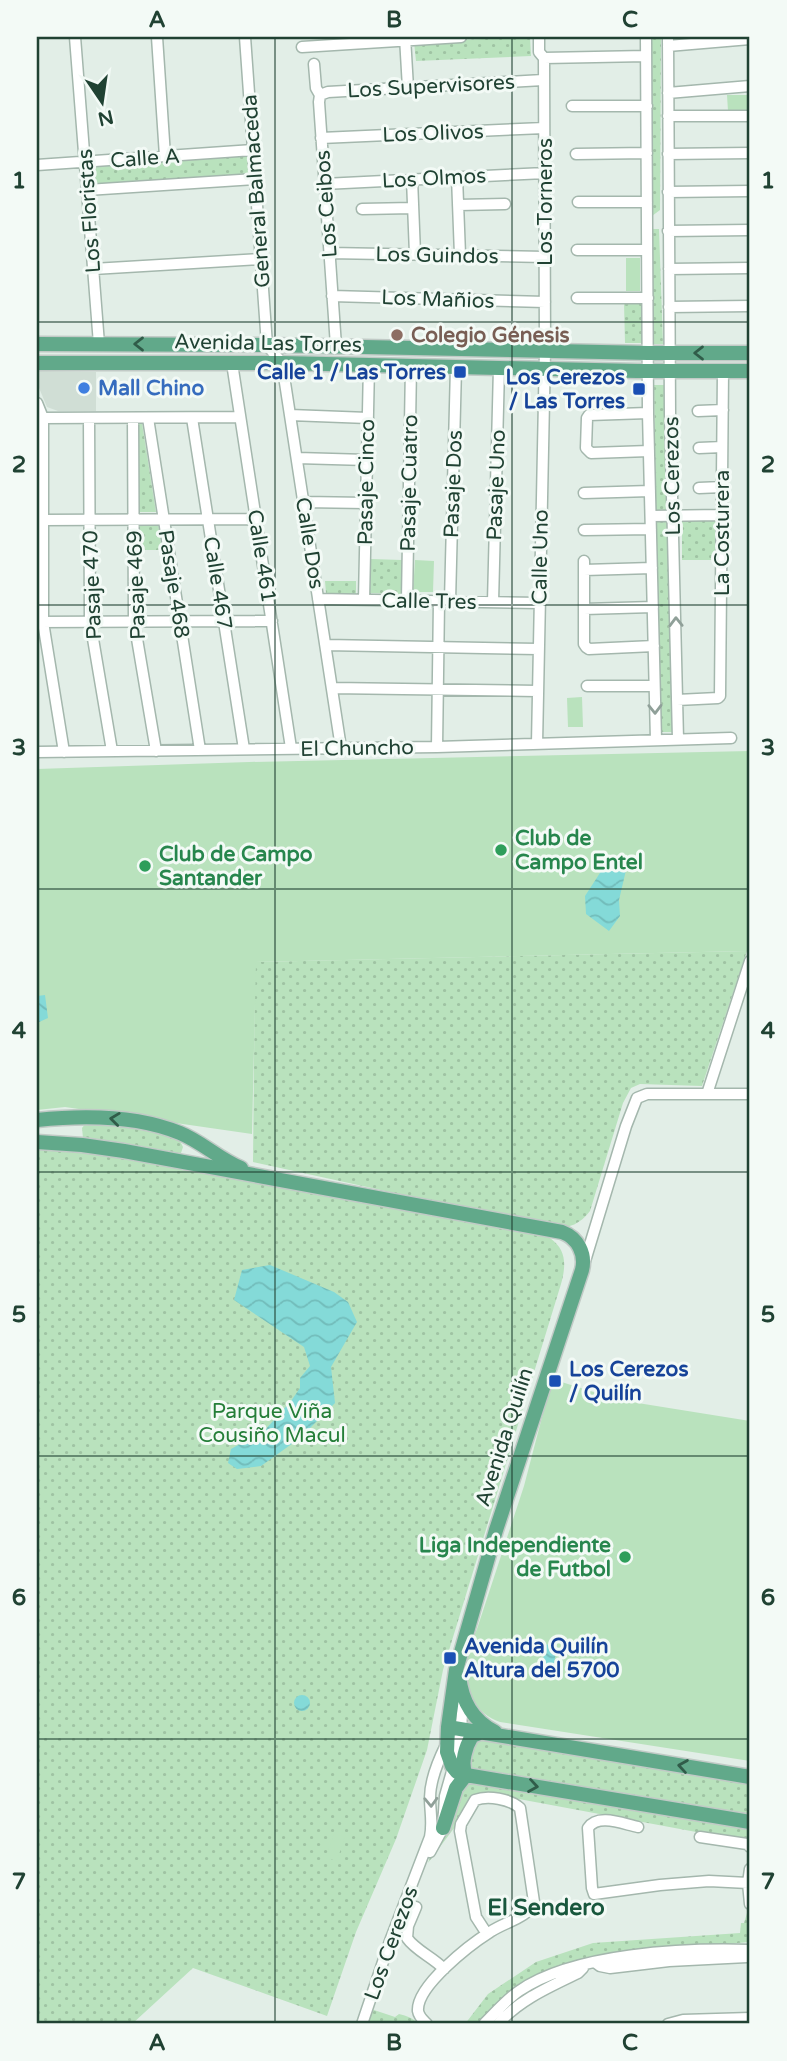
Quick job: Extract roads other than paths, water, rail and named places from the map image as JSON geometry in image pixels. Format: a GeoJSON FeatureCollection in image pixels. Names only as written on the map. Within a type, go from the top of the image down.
{"type":"FeatureCollection","features":[{"type":"Feature","properties":{"kind":"main road","name":"Avenida Las Torres"},"geometry":{"type":"LineString","coordinates":[[37,344],[750,353]]}},
{"type":"Feature","properties":{"kind":"main road","name":"Avenida Las Torres"},"geometry":{"type":"LineString","coordinates":[[37,363],[282,363],[750,371]]}},
{"type":"Feature","properties":{"kind":"main road"},"geometry":{"type":"LineString","coordinates":[[82,1145],[75,1131],[79,1122],[87,1117]]}},
{"type":"Feature","properties":{"kind":"main road"},"geometry":{"type":"LineString","coordinates":[[37,1120],[87,1117],[149,1125],[181,1134],[257,1175]]}},
{"type":"Feature","properties":{"kind":"main road"},"geometry":{"type":"LineString","coordinates":[[171,1160],[180,1157],[186,1150],[187,1141],[181,1134]]}},
{"type":"Feature","properties":{"kind":"main road"},"geometry":{"type":"LineString","coordinates":[[37,1142],[82,1145],[257,1175],[545,1229],[559,1237],[576,1240]]}},
{"type":"Feature","properties":{"kind":"main road","name":"Avenida Quilín"},"geometry":{"type":"LineString","coordinates":[[460,1772],[448,1758],[447,1742],[455,1728],[453,1680],[496,1530],[584,1263],[576,1240]]}},
{"type":"Feature","properties":{"kind":"main road","name":"Avenida Quilín"},"geometry":{"type":"LineString","coordinates":[[576,1240],[576,1284]]}},
{"type":"Feature","properties":{"kind":"main road"},"geometry":{"type":"LineString","coordinates":[[458,1664],[463,1698],[477,1719],[490,1730],[506,1737]]}},
{"type":"Feature","properties":{"kind":"main road"},"geometry":{"type":"LineString","coordinates":[[455,1728],[750,1777]]}},
{"type":"Feature","properties":{"kind":"main road"},"geometry":{"type":"LineString","coordinates":[[443,1828],[469,1742],[472,1735],[480,1732]]}},
{"type":"Feature","properties":{"kind":"main road"},"geometry":{"type":"LineString","coordinates":[[460,1772],[750,1822]]}},
{"type":"Feature","properties":{"kind":"street","name":"Los Floristas"},"geometry":{"type":"LineString","coordinates":[[75,37],[99,344]]}},
{"type":"Feature","properties":{"kind":"street"},"geometry":{"type":"LineString","coordinates":[[157,37],[165,156]]}},
{"type":"Feature","properties":{"kind":"street","name":"General Balmaceda"},"geometry":{"type":"LineString","coordinates":[[245,37],[267,345]]}},
{"type":"Feature","properties":{"kind":"street"},"geometry":{"type":"LineString","coordinates":[[303,47],[461,37]]}},
{"type":"Feature","properties":{"kind":"street","name":"Los Torneros"},"geometry":{"type":"LineString","coordinates":[[539,37],[539,51],[544,58],[544,369]]}},
{"type":"Feature","properties":{"kind":"street","name":"Los Cerezos"},"geometry":{"type":"LineString","coordinates":[[646,37],[648,413],[656,740]]}},
{"type":"Feature","properties":{"kind":"street"},"geometry":{"type":"LineString","coordinates":[[668,41],[750,38]]}},
{"type":"Feature","properties":{"kind":"street"},"geometry":{"type":"LineString","coordinates":[[405,39],[408,88]]}},
{"type":"Feature","properties":{"kind":"street","name":"Los Cerezos"},"geometry":{"type":"LineString","coordinates":[[668,41],[670,371],[678,739]]}},
{"type":"Feature","properties":{"kind":"street"},"geometry":{"type":"LineString","coordinates":[[544,58],[646,56]]}},
{"type":"Feature","properties":{"kind":"street","name":"Los Ceibos"},"geometry":{"type":"LineString","coordinates":[[314,64],[316,89],[320,95],[318,99],[335,346]]}},
{"type":"Feature","properties":{"kind":"street","name":"Los Supervisores"},"geometry":{"type":"LineString","coordinates":[[320,95],[325,92],[544,80]]}},
{"type":"Feature","properties":{"kind":"street"},"geometry":{"type":"LineString","coordinates":[[668,93],[750,86]]}},
{"type":"Feature","properties":{"kind":"street"},"geometry":{"type":"LineString","coordinates":[[572,106],[646,106]]}},
{"type":"Feature","properties":{"kind":"street"},"geometry":{"type":"LineString","coordinates":[[668,116],[750,116]]}},
{"type":"Feature","properties":{"kind":"street","name":"Los Olivos"},"geometry":{"type":"LineString","coordinates":[[321,138],[544,128]]}},
{"type":"Feature","properties":{"kind":"street","name":"Calle A"},"geometry":{"type":"LineString","coordinates":[[37,165],[253,150]]}},
{"type":"Feature","properties":{"kind":"street"},"geometry":{"type":"LineString","coordinates":[[576,153],[647,153]]}},
{"type":"Feature","properties":{"kind":"street"},"geometry":{"type":"LineString","coordinates":[[668,154],[750,153]]}},
{"type":"Feature","properties":{"kind":"street","name":"Los Olmos"},"geometry":{"type":"LineString","coordinates":[[324,184],[545,173]]}},
{"type":"Feature","properties":{"kind":"street"},"geometry":{"type":"LineString","coordinates":[[457,177],[460,255]]}},
{"type":"Feature","properties":{"kind":"street"},"geometry":{"type":"LineString","coordinates":[[87,190],[255,179]]}},
{"type":"Feature","properties":{"kind":"street"},"geometry":{"type":"LineString","coordinates":[[412,179],[415,254]]}},
{"type":"Feature","properties":{"kind":"street"},"geometry":{"type":"LineString","coordinates":[[668,192],[750,191]]}},
{"type":"Feature","properties":{"kind":"street"},"geometry":{"type":"LineString","coordinates":[[578,202],[647,202]]}},
{"type":"Feature","properties":{"kind":"street"},"geometry":{"type":"LineString","coordinates":[[458,205],[505,204]]}},
{"type":"Feature","properties":{"kind":"street"},"geometry":{"type":"LineString","coordinates":[[362,209],[413,208]]}},
{"type":"Feature","properties":{"kind":"street"},"geometry":{"type":"LineString","coordinates":[[647,227],[668,212]]}},
{"type":"Feature","properties":{"kind":"street"},"geometry":{"type":"LineString","coordinates":[[668,231],[750,230]]}},
{"type":"Feature","properties":{"kind":"street"},"geometry":{"type":"LineString","coordinates":[[577,250],[648,250]]}},
{"type":"Feature","properties":{"kind":"street","name":"Los Guindos"},"geometry":{"type":"LineString","coordinates":[[329,253],[545,257]]}},
{"type":"Feature","properties":{"kind":"street"},"geometry":{"type":"LineString","coordinates":[[93,269],[261,259]]}},
{"type":"Feature","properties":{"kind":"street"},"geometry":{"type":"LineString","coordinates":[[669,269],[750,268]]}},
{"type":"Feature","properties":{"kind":"street","name":"Los Mañios"},"geometry":{"type":"LineString","coordinates":[[332,296],[545,302]]}},
{"type":"Feature","properties":{"kind":"street"},"geometry":{"type":"LineString","coordinates":[[577,298],[648,298]]}},
{"type":"Feature","properties":{"kind":"street"},"geometry":{"type":"LineString","coordinates":[[670,307],[750,306]]}},
{"type":"Feature","properties":{"kind":"street"},"geometry":{"type":"LineString","coordinates":[[267,345],[282,363]]}},
{"type":"Feature","properties":{"kind":"street","name":"Calle 461"},"geometry":{"type":"LineString","coordinates":[[232,363],[291,748]]}},
{"type":"Feature","properties":{"kind":"street","name":"Calle Dos"},"geometry":{"type":"LineString","coordinates":[[282,363],[341,748]]}},
{"type":"Feature","properties":{"kind":"street","name":"Pasaje Cinco"},"geometry":{"type":"LineString","coordinates":[[364,600],[369,365]]}},
{"type":"Feature","properties":{"kind":"street","name":"Pasaje Cuatro"},"geometry":{"type":"LineString","coordinates":[[407,600],[411,366]]}},
{"type":"Feature","properties":{"kind":"street","name":"Pasaje Dos"},"geometry":{"type":"LineString","coordinates":[[437,747],[439,647],[445,601],[456,367]]}},
{"type":"Feature","properties":{"kind":"street","name":"Pasaje Uno"},"geometry":{"type":"LineString","coordinates":[[493,602],[499,368]]}},
{"type":"Feature","properties":{"kind":"street","name":"Calle Uno"},"geometry":{"type":"LineString","coordinates":[[537,744],[544,369]]}},
{"type":"Feature","properties":{"kind":"street","name":"La Costurera"},"geometry":{"type":"LineString","coordinates":[[677,700],[720,696],[723,371]]}},
{"type":"Feature","properties":{"kind":"street"},"geometry":{"type":"LineString","coordinates":[[37,403],[43,418],[40,622],[64,752]]}},
{"type":"Feature","properties":{"kind":"street"},"geometry":{"type":"LineString","coordinates":[[698,411],[723,410]]}},
{"type":"Feature","properties":{"kind":"street"},"geometry":{"type":"LineString","coordinates":[[648,413],[589,415],[587,452],[649,451]]}},
{"type":"Feature","properties":{"kind":"street"},"geometry":{"type":"LineString","coordinates":[[290,415],[368,418]]}},
{"type":"Feature","properties":{"kind":"street"},"geometry":{"type":"LineString","coordinates":[[43,418],[240,417]]}},
{"type":"Feature","properties":{"kind":"street","name":"Pasaje 470"},"geometry":{"type":"LineString","coordinates":[[89,418],[90,621],[112,751]]}},
{"type":"Feature","properties":{"kind":"street","name":"Pasaje 469"},"geometry":{"type":"LineString","coordinates":[[133,418],[134,621],[156,751]]}},
{"type":"Feature","properties":{"kind":"street","name":"Pasaje 468"},"geometry":{"type":"LineString","coordinates":[[148,418],[200,750]]}},
{"type":"Feature","properties":{"kind":"street","name":"Calle 467"},"geometry":{"type":"LineString","coordinates":[[192,418],[244,749]]}},
{"type":"Feature","properties":{"kind":"street"},"geometry":{"type":"LineString","coordinates":[[699,448],[722,447]]}},
{"type":"Feature","properties":{"kind":"street"},"geometry":{"type":"LineString","coordinates":[[297,458],[367,460]]}},
{"type":"Feature","properties":{"kind":"street"},"geometry":{"type":"LineString","coordinates":[[699,488],[722,487]]}},
{"type":"Feature","properties":{"kind":"street"},"geometry":{"type":"LineString","coordinates":[[584,494],[650,491]]}},
{"type":"Feature","properties":{"kind":"street"},"geometry":{"type":"LineString","coordinates":[[304,502],[366,503]]}},
{"type":"Feature","properties":{"kind":"street"},"geometry":{"type":"LineString","coordinates":[[651,516],[722,515]]}},
{"type":"Feature","properties":{"kind":"street"},"geometry":{"type":"LineString","coordinates":[[42,520],[256,519]]}},
{"type":"Feature","properties":{"kind":"street"},"geometry":{"type":"LineString","coordinates":[[584,530],[651,529]]}},
{"type":"Feature","properties":{"kind":"street"},"geometry":{"type":"LineString","coordinates":[[652,568],[584,566],[584,643],[587,649],[654,646]]}},
{"type":"Feature","properties":{"kind":"street","name":"Calle Tres"},"geometry":{"type":"LineString","coordinates":[[318,599],[539,603]]}},
{"type":"Feature","properties":{"kind":"street"},"geometry":{"type":"LineString","coordinates":[[584,609],[653,607]]}},
{"type":"Feature","properties":{"kind":"street"},"geometry":{"type":"LineString","coordinates":[[40,622],[272,621]]}},
{"type":"Feature","properties":{"kind":"street"},"geometry":{"type":"LineString","coordinates":[[326,645],[538,649]]}},
{"type":"Feature","properties":{"kind":"street"},"geometry":{"type":"LineString","coordinates":[[587,686],[654,686]]}},
{"type":"Feature","properties":{"kind":"street"},"geometry":{"type":"LineString","coordinates":[[332,688],[537,691]]}},
{"type":"Feature","properties":{"kind":"street","name":"El Chuncho"},"geometry":{"type":"LineString","coordinates":[[37,752],[437,747],[731,738]]}},
{"type":"Feature","properties":{"kind":"street"},"geometry":{"type":"LineString","coordinates":[[707,1094],[750,961]]}},
{"type":"Feature","properties":{"kind":"street"},"geometry":{"type":"LineString","coordinates":[[576,1240],[596,1222],[637,1098],[647,1094],[750,1094]]}},
{"type":"Feature","properties":{"kind":"street"},"geometry":{"type":"LineString","coordinates":[[576,1240],[596,1222]]}},
{"type":"Feature","properties":{"kind":"street"},"geometry":{"type":"LineString","coordinates":[[460,1772],[455,1728],[463,1698]]}},
{"type":"Feature","properties":{"kind":"street","name":"Los Cerezos"},"geometry":{"type":"LineString","coordinates":[[362,2024],[431,1831],[431,1790],[437,1765],[447,1742]]}},
{"type":"Feature","properties":{"kind":"street"},"geometry":{"type":"LineString","coordinates":[[427,2024],[420,2017],[420,2000],[444,1969],[487,1934],[530,1911],[534,1902],[520,1808],[515,1803],[481,1797],[475,1800],[460,1830],[476,1917],[487,1934]]}},
{"type":"Feature","properties":{"kind":"street"},"geometry":{"type":"LineString","coordinates":[[638,1827],[598,1819],[588,1828],[594,1894],[709,1881],[748,1883]]}},
{"type":"Feature","properties":{"kind":"street","name":"Los Cerezos"},"geometry":{"type":"LineString","coordinates":[[421,1863],[443,1828]]}},
{"type":"Feature","properties":{"kind":"street"},"geometry":{"type":"LineString","coordinates":[[700,1838],[747,1844],[750,1847]]}},
{"type":"Feature","properties":{"kind":"street"},"geometry":{"type":"LineString","coordinates":[[750,1870],[750,1904]]}},
{"type":"Feature","properties":{"kind":"street"},"geometry":{"type":"LineString","coordinates":[[416,1906],[408,1926],[407,1938],[413,1946],[444,1969]]}},
{"type":"Feature","properties":{"kind":"street"},"geometry":{"type":"LineString","coordinates":[[484,2024],[519,1992],[551,1973],[591,1963],[682,1950],[750,1951]]}},
{"type":"Feature","properties":{"kind":"street"},"geometry":{"type":"LineString","coordinates":[[498,2024],[531,1996],[578,1973],[591,1963]]}},
{"type":"Feature","properties":{"kind":"street"},"geometry":{"type":"LineString","coordinates":[[668,2024],[683,2020],[750,2018]]}},
{"type":"Feature","properties":{"kind":"water"},"geometry":{"type":"Polygon","coordinates":[[[609,859],[627,866],[619,900],[620,916],[609,931],[586,914],[585,896],[609,859]]]}},
{"type":"Feature","properties":{"kind":"water"},"geometry":{"type":"Polygon","coordinates":[[[45,995],[48,1018],[37,1023],[37,996],[45,995]]]}},
{"type":"Feature","properties":{"kind":"water"},"geometry":{"type":"Polygon","coordinates":[[[270,1265],[334,1292],[348,1302],[357,1322],[331,1367],[335,1403],[300,1438],[261,1466],[237,1469],[228,1463],[231,1449],[265,1430],[291,1401],[300,1388],[300,1378],[310,1366],[304,1347],[234,1300],[242,1270],[270,1265]]]}},
{"type":"Feature","properties":{"kind":"water"},"geometry":{"type":"Polygon","coordinates":[[[543,1644],[557,1646],[552,1676],[540,1675],[543,1644]]]}},
{"type":"Feature","properties":{"kind":"water"},"geometry":{"type":"Polygon","coordinates":[[[302,1695],[308,1697],[308,1709],[302,1711],[296,1709],[294,1703],[296,1697],[302,1695]]]}},
{"type":"Feature","properties":{"kind":"place","name":"Colegio Génesis"},"geometry":{"type":"Point","coordinates":[397,335]}},
{"type":"Feature","properties":{"kind":"place","name":"Calle 1 / Las Torres"},"geometry":{"type":"Point","coordinates":[460,372]}},
{"type":"Feature","properties":{"kind":"place","name":"Mall Chino"},"geometry":{"type":"Point","coordinates":[84,388]}},
{"type":"Feature","properties":{"kind":"place","name":"Los Cerezos / Las Torres"},"geometry":{"type":"Point","coordinates":[639,389]}},
{"type":"Feature","properties":{"kind":"place","name":"Club de Campo Entel"},"geometry":{"type":"Point","coordinates":[501,850]}},
{"type":"Feature","properties":{"kind":"place","name":"Club de Campo Santander"},"geometry":{"type":"Point","coordinates":[145,866]}},
{"type":"Feature","properties":{"kind":"place","name":"Los Cerezos / Quilín"},"geometry":{"type":"Point","coordinates":[555,1381]}},
{"type":"Feature","properties":{"kind":"place","name":"Liga Independiente de Futbol"},"geometry":{"type":"Point","coordinates":[625,1557]}},
{"type":"Feature","properties":{"kind":"place","name":"Avenida Quilín Altura del 5700"},"geometry":{"type":"Point","coordinates":[450,1658]}},
{"type":"Feature","properties":{"kind":"district","name":"El Sendero"},"geometry":{"type":"Point","coordinates":[546,1907]}},
{"type":"Feature","properties":{"kind":"park label","name":"Parque Viña Cousiño Macul"},"geometry":{"type":"Point","coordinates":[272,1423]}}]}
